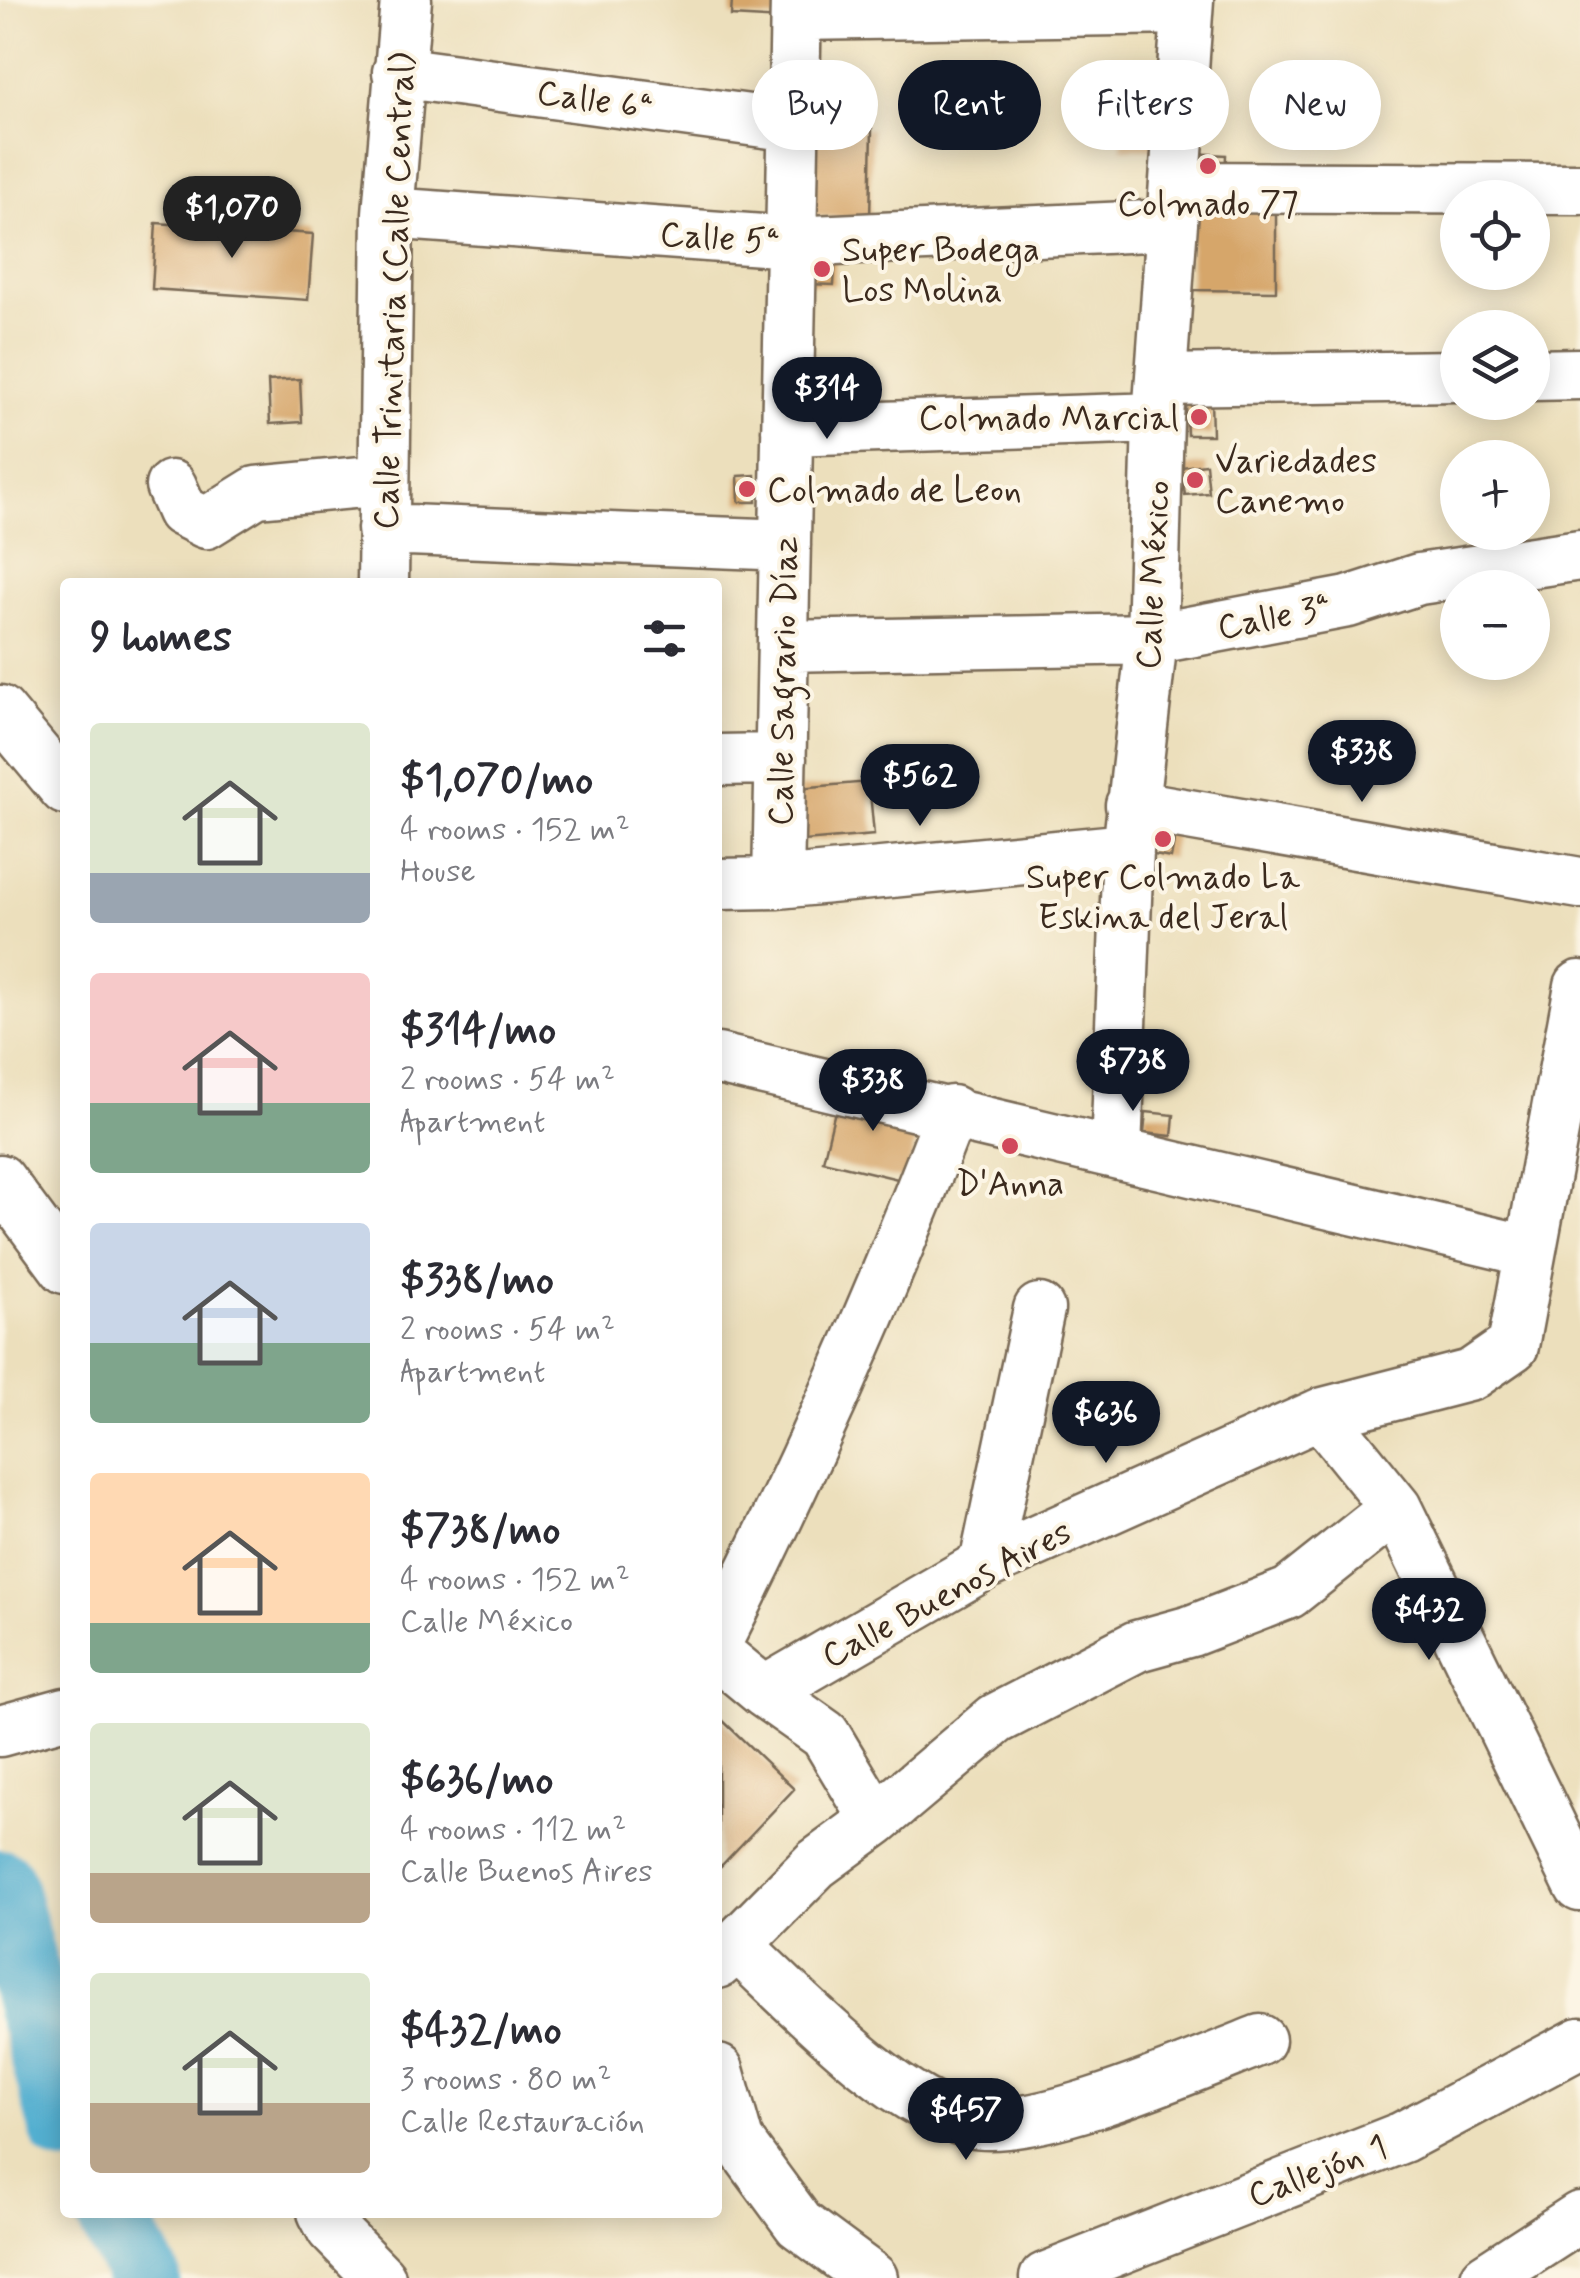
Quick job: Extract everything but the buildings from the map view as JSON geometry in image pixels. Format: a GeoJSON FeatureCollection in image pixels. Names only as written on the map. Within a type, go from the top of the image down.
{"type":"FeatureCollection","features":[{"type":"Feature","properties":{"kind":"street","name":"Calle Trinitaria (Calle Central)"},"geometry":{"type":"LineString","coordinates":[[383,578],[388,214],[406,0]]}},
{"type":"Feature","properties":{"kind":"street"},"geometry":{"type":"LineString","coordinates":[[796,8],[1187,5]]}},
{"type":"Feature","properties":{"kind":"street","name":"Calle México"},"geometry":{"type":"LineString","coordinates":[[1116,1151],[1130,827],[1152,638],[1160,399],[1187,5]]}},
{"type":"Feature","properties":{"kind":"street","name":"Calle Sagrario Díaz"},"geometry":{"type":"LineString","coordinates":[[795,60],[796,8]]}},
{"type":"Feature","properties":{"kind":"street","name":"Calle 6ª"},"geometry":{"type":"LineString","coordinates":[[398,72],[752,120]]}},
{"type":"Feature","properties":{"kind":"street","name":"Calle Sagrario Díaz"},"geometry":{"type":"LineString","coordinates":[[778,882],[792,150]]}},
{"type":"Feature","properties":{"kind":"street","name":"Calle 5ª"},"geometry":{"type":"LineString","coordinates":[[388,214],[790,242],[1173,206],[1580,189]]}},
{"type":"Feature","properties":{"kind":"street"},"geometry":{"type":"LineString","coordinates":[[1550,375],[1580,374]]}},
{"type":"Feature","properties":{"kind":"street"},"geometry":{"type":"LineString","coordinates":[[787,430],[1440,377]]}},
{"type":"Feature","properties":{"kind":"street"},"geometry":{"type":"LineString","coordinates":[[171,486],[182,511],[206,522],[256,492],[384,480]]}},
{"type":"Feature","properties":{"kind":"street"},"geometry":{"type":"LineString","coordinates":[[383,529],[785,545]]}},
{"type":"Feature","properties":{"kind":"street","name":"Calle 3ª"},"geometry":{"type":"LineString","coordinates":[[783,646],[1152,638],[1348,602],[1419,579],[1580,555]]}},
{"type":"Feature","properties":{"kind":"street"},"geometry":{"type":"LineString","coordinates":[[0,711],[60,783]]}},
{"type":"Feature","properties":{"kind":"street"},"geometry":{"type":"LineString","coordinates":[[722,760],[781,759]]}},
{"type":"Feature","properties":{"kind":"street"},"geometry":{"type":"LineString","coordinates":[[722,884],[778,882],[1130,827],[1580,883]]}},
{"type":"Feature","properties":{"kind":"street","name":"Calle Buenos Aires"},"geometry":{"type":"LineString","coordinates":[[764,1692],[985,1564],[1320,1414],[1471,1375],[1512,1346],[1580,986]]}},
{"type":"Feature","properties":{"kind":"street"},"geometry":{"type":"LineString","coordinates":[[722,1059],[1529,1251]]}},
{"type":"Feature","properties":{"kind":"street"},"geometry":{"type":"LineString","coordinates":[[722,1631],[793,1489],[901,1245],[952,1111]]}},
{"type":"Feature","properties":{"kind":"street"},"geometry":{"type":"LineString","coordinates":[[0,1180],[60,1261]]}},
{"type":"Feature","properties":{"kind":"street"},"geometry":{"type":"LineString","coordinates":[[985,1564],[1039,1309]]}},
{"type":"Feature","properties":{"kind":"street"},"geometry":{"type":"LineString","coordinates":[[1320,1414],[1396,1508],[1559,1787],[1580,1886]]}},
{"type":"Feature","properties":{"kind":"street"},"geometry":{"type":"LineString","coordinates":[[1260,2040],[1125,2092],[1042,2117],[972,2123],[918,2100],[726,1953],[816,1864],[876,1820],[996,1719],[1137,1646],[1191,1631],[1289,1593],[1396,1508]]}},
{"type":"Feature","properties":{"kind":"street"},"geometry":{"type":"LineString","coordinates":[[722,1657],[825,1735],[876,1820]]}},
{"type":"Feature","properties":{"kind":"street"},"geometry":{"type":"LineString","coordinates":[[0,1731],[59,1715]]}},
{"type":"Feature","properties":{"kind":"street","name":"Callejón 1"},"geometry":{"type":"LineString","coordinates":[[1046,2278],[1403,2137],[1580,2042]]}},
{"type":"Feature","properties":{"kind":"street"},"geometry":{"type":"LineString","coordinates":[[722,2084],[738,2141],[799,2224],[872,2278]]}},
{"type":"Feature","properties":{"kind":"street"},"geometry":{"type":"LineString","coordinates":[[1486,2278],[1580,2217]]}},
{"type":"Feature","properties":{"kind":"street"},"geometry":{"type":"LineString","coordinates":[[326,2218],[380,2278]]}},
{"type":"Feature","properties":{"kind":"waterway"},"geometry":{"type":"LineString","coordinates":[[0,1885],[60,2108]]}},
{"type":"Feature","properties":{"kind":"waterway"},"geometry":{"type":"LineString","coordinates":[[113,2218],[145,2278]]}},
{"type":"Feature","properties":{"kind":"place","name":"Colmado 77"},"geometry":{"type":"Point","coordinates":[1208,166]}},
{"type":"Feature","properties":{"kind":"place","name":"Super Bodega Los Molina"},"geometry":{"type":"Point","coordinates":[822,269]}},
{"type":"Feature","properties":{"kind":"place","name":"Colmado Marcial"},"geometry":{"type":"Point","coordinates":[1199,417]}},
{"type":"Feature","properties":{"kind":"place","name":"Variedades Canemo"},"geometry":{"type":"Point","coordinates":[1195,480]}},
{"type":"Feature","properties":{"kind":"place","name":"Colmado de Leon"},"geometry":{"type":"Point","coordinates":[747,489]}},
{"type":"Feature","properties":{"kind":"place","name":"Super Colmado La Eskina del Jeral"},"geometry":{"type":"Point","coordinates":[1163,839]}},
{"type":"Feature","properties":{"kind":"place","name":"D'Anna"},"geometry":{"type":"Point","coordinates":[1010,1146]}}]}
